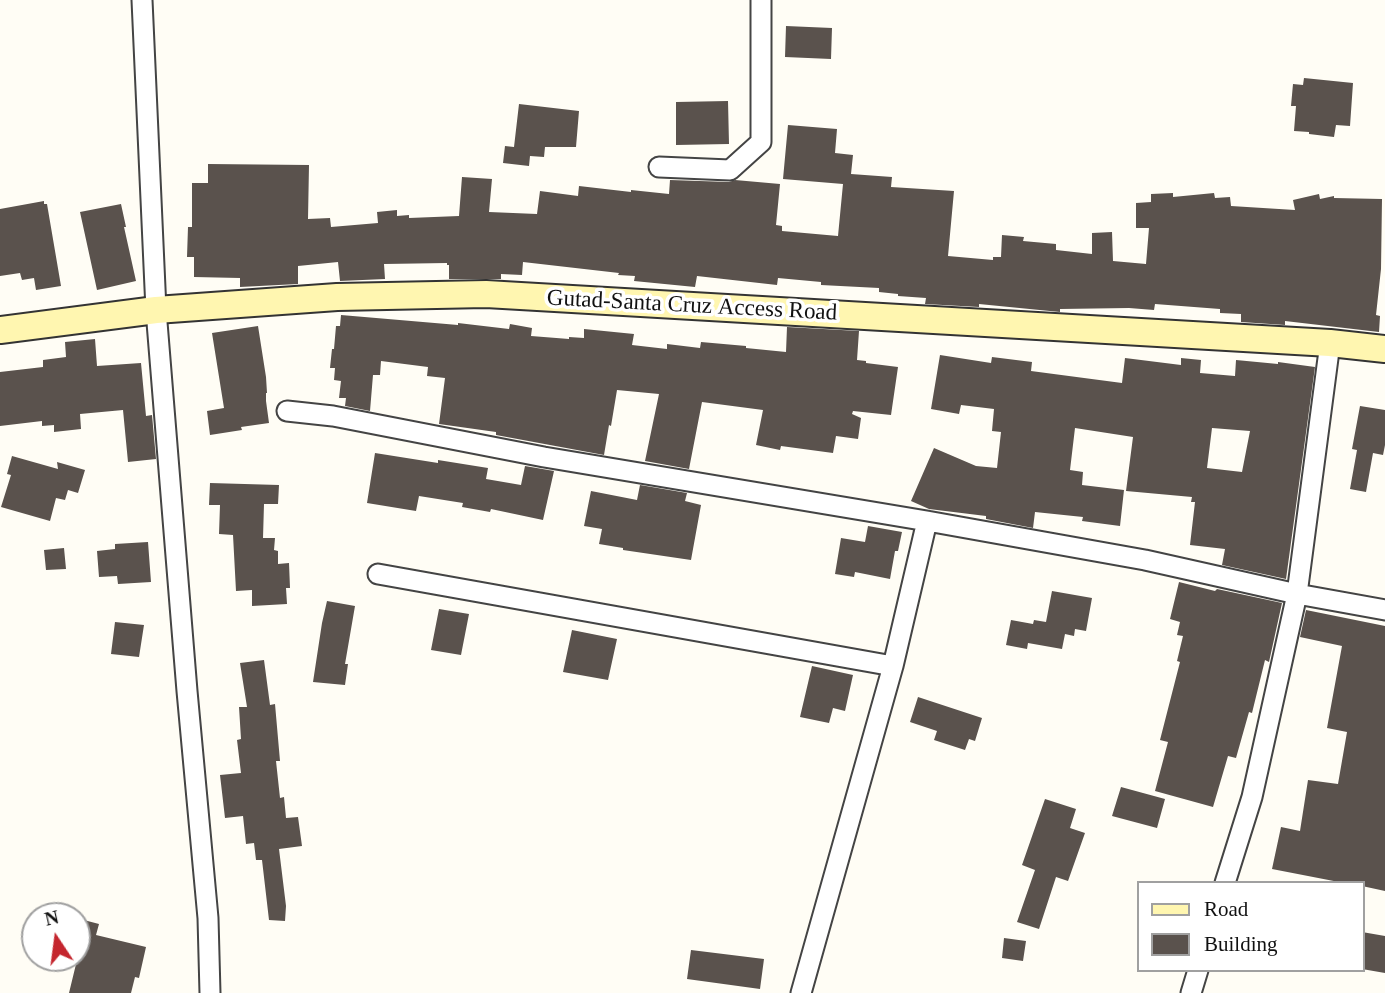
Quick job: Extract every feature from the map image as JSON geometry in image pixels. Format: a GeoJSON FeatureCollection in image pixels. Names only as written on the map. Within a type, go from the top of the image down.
{"type":"FeatureCollection","features":[{"type":"Feature","properties":{"kind":"main road","name":"Gutad-Santa Cruz Access Road"},"geometry":{"type":"LineString","coordinates":[[0,330],[156,310],[337,297],[486,294],[1330,343],[1385,349]]}},
{"type":"Feature","properties":{"kind":"street"},"geometry":{"type":"LineString","coordinates":[[142,0],[156,310],[208,918],[210,993]]}},
{"type":"Feature","properties":{"kind":"street"},"geometry":{"type":"LineString","coordinates":[[659,167],[730,170],[761,142],[761,0]]}},
{"type":"Feature","properties":{"kind":"street"},"geometry":{"type":"LineString","coordinates":[[1226,881],[1252,797],[1297,594],[1330,343]]}},
{"type":"Feature","properties":{"kind":"street"},"geometry":{"type":"LineString","coordinates":[[287,411],[332,416],[544,457],[1145,560],[1297,594],[1385,610]]}},
{"type":"Feature","properties":{"kind":"street"},"geometry":{"type":"LineString","coordinates":[[801,993],[893,666],[927,521]]}},
{"type":"Feature","properties":{"kind":"street"},"geometry":{"type":"LineString","coordinates":[[378,574],[893,666]]}},
{"type":"Feature","properties":{"kind":"street"},"geometry":{"type":"LineString","coordinates":[[1191,993],[1197,972]]}},
{"type":"Feature","properties":{"kind":"building"},"geometry":{"type":"Polygon","coordinates":[[[786,26],[832,28],[831,59],[785,57],[786,26]]]}},
{"type":"Feature","properties":{"kind":"building"},"geometry":{"type":"Polygon","coordinates":[[[1304,78],[1353,83],[1350,126],[1336,125],[1334,137],[1294,131],[1296,106],[1291,106],[1293,84],[1303,85],[1304,78]]]}},
{"type":"Feature","properties":{"kind":"building"},"geometry":{"type":"Polygon","coordinates":[[[728,101],[729,144],[676,145],[676,102],[728,101]]]}},
{"type":"Feature","properties":{"kind":"building"},"geometry":{"type":"Polygon","coordinates":[[[519,104],[579,111],[576,147],[545,147],[544,157],[530,156],[529,166],[503,163],[505,146],[514,147],[519,104]]]}},
{"type":"Feature","properties":{"kind":"building"},"geometry":{"type":"Polygon","coordinates":[[[788,125],[837,129],[835,153],[853,155],[851,174],[892,177],[891,187],[954,191],[948,256],[993,260],[993,257],[1001,257],[1002,235],[1024,237],[1023,241],[1056,244],[1056,250],[1092,254],[1092,233],[1112,232],[1113,261],[1146,264],[1149,228],[1136,228],[1136,203],[1151,202],[1151,194],[1173,193],[1173,197],[1214,193],[1215,198],[1230,197],[1231,206],[1295,210],[1293,200],[1319,194],[1320,199],[1334,196],[1382,199],[1381,269],[1376,315],[1380,316],[1379,332],[1285,321],[1285,325],[1241,322],[1241,314],[1220,313],[1220,309],[1155,304],[1154,310],[1060,309],[1060,312],[979,304],[979,307],[925,304],[926,298],[879,292],[879,288],[821,285],[821,282],[778,278],[777,285],[697,276],[695,287],[634,281],[635,276],[618,275],[619,273],[523,262],[522,275],[501,274],[501,279],[449,279],[447,263],[384,264],[385,279],[340,281],[338,262],[298,266],[298,284],[240,287],[240,278],[194,277],[194,257],[187,257],[188,227],[192,227],[192,183],[208,183],[208,164],[309,165],[308,219],[330,218],[331,227],[378,223],[377,212],[397,210],[397,216],[409,215],[409,218],[459,216],[462,177],[492,179],[489,212],[537,214],[540,191],[578,196],[579,186],[669,194],[670,180],[735,180],[780,184],[776,225],[782,226],[782,231],[838,236],[843,184],[783,179],[788,125]]]}},
{"type":"Feature","properties":{"kind":"building"},"geometry":{"type":"Polygon","coordinates":[[[44,201],[44,204],[47,204],[61,286],[36,290],[34,278],[22,280],[20,273],[0,276],[0,209],[44,201]]]}},
{"type":"Feature","properties":{"kind":"building"},"geometry":{"type":"Polygon","coordinates":[[[121,204],[136,281],[97,290],[80,212],[121,204]]]}},
{"type":"Feature","properties":{"kind":"building"},"geometry":{"type":"Polygon","coordinates":[[[341,315],[509,329],[510,324],[532,328],[531,336],[569,339],[584,338],[584,329],[634,334],[632,345],[667,349],[667,344],[700,348],[701,342],[786,352],[787,327],[859,331],[857,360],[898,367],[891,415],[853,411],[852,414],[861,418],[858,439],[836,436],[833,453],[781,446],[780,450],[756,445],[763,410],[702,402],[689,469],[645,461],[659,394],[617,390],[604,455],[496,435],[496,432],[439,424],[445,378],[427,376],[428,367],[381,361],[380,375],[373,375],[370,411],[345,406],[346,398],[339,398],[341,381],[334,380],[335,368],[330,368],[336,326],[340,326],[341,315]]]}},
{"type":"Feature","properties":{"kind":"building"},"geometry":{"type":"Polygon","coordinates":[[[258,326],[266,377],[269,423],[210,435],[207,411],[224,408],[212,333],[258,326]]]}},
{"type":"Feature","properties":{"kind":"building"},"geometry":{"type":"Polygon","coordinates":[[[95,339],[97,366],[141,363],[146,416],[152,415],[156,459],[128,462],[123,410],[80,414],[81,429],[54,432],[54,425],[42,426],[42,421],[0,426],[0,372],[43,367],[43,360],[66,357],[65,342],[95,339]]]}},
{"type":"Feature","properties":{"kind":"building"},"geometry":{"type":"Polygon","coordinates":[[[940,355],[991,363],[992,357],[1032,362],[1031,371],[1122,383],[1125,358],[1181,365],[1181,358],[1201,360],[1200,373],[1235,376],[1236,360],[1315,367],[1286,579],[1222,565],[1225,549],[1190,545],[1195,502],[1191,502],[1192,497],[1126,491],[1133,437],[1075,428],[1070,470],[1083,472],[1082,485],[1124,490],[1120,526],[1082,521],[1083,517],[1035,512],[1033,528],[986,519],[986,516],[929,509],[911,501],[934,448],[976,466],[997,468],[1001,432],[992,431],[994,409],[961,405],[959,414],[931,409],[940,355]],[[1212,428],[1207,468],[1242,472],[1250,431],[1212,428]]]}},
{"type":"Feature","properties":{"kind":"building"},"geometry":{"type":"Polygon","coordinates":[[[1360,406],[1385,410],[1383,455],[1373,453],[1366,492],[1350,489],[1357,450],[1352,449],[1360,406]]]}},
{"type":"Feature","properties":{"kind":"building"},"geometry":{"type":"Polygon","coordinates":[[[375,453],[488,468],[486,479],[521,485],[525,466],[554,471],[543,520],[491,509],[490,512],[462,507],[463,503],[419,496],[416,511],[367,503],[375,453]]]}},
{"type":"Feature","properties":{"kind":"building"},"geometry":{"type":"Polygon","coordinates":[[[12,456],[58,469],[57,462],[85,470],[78,493],[68,490],[65,500],[56,498],[50,521],[1,507],[11,475],[7,474],[12,456]]]}},
{"type":"Feature","properties":{"kind":"building"},"geometry":{"type":"Polygon","coordinates":[[[210,483],[279,485],[278,504],[264,504],[263,538],[275,538],[274,550],[278,551],[278,564],[289,563],[290,588],[286,588],[287,604],[252,606],[252,590],[236,591],[233,535],[219,534],[220,505],[209,505],[210,483]]]}},
{"type":"Feature","properties":{"kind":"building"},"geometry":{"type":"Polygon","coordinates":[[[640,485],[687,493],[685,501],[701,505],[691,560],[599,544],[602,529],[584,526],[591,491],[637,500],[640,485]]]}},
{"type":"Feature","properties":{"kind":"building"},"geometry":{"type":"Polygon","coordinates":[[[868,526],[902,532],[890,579],[855,572],[854,577],[835,574],[841,538],[865,542],[868,526]]]}},
{"type":"Feature","properties":{"kind":"building"},"geometry":{"type":"Polygon","coordinates":[[[148,542],[151,582],[118,584],[117,576],[99,577],[97,551],[115,549],[115,544],[148,542]]]}},
{"type":"Feature","properties":{"kind":"building"},"geometry":{"type":"Polygon","coordinates":[[[64,548],[66,569],[46,570],[44,550],[64,548]]]}},
{"type":"Feature","properties":{"kind":"building"},"geometry":{"type":"Polygon","coordinates":[[[1179,582],[1282,603],[1269,662],[1265,660],[1252,713],[1249,712],[1236,758],[1228,756],[1213,807],[1155,791],[1168,742],[1160,740],[1180,662],[1177,661],[1183,636],[1177,635],[1180,622],[1170,619],[1179,582]]]}},
{"type":"Feature","properties":{"kind":"building"},"geometry":{"type":"Polygon","coordinates":[[[1052,591],[1092,598],[1086,631],[1075,629],[1074,636],[1065,634],[1062,649],[1028,643],[1027,649],[1006,645],[1011,620],[1033,624],[1034,620],[1046,622],[1052,591]]]}},
{"type":"Feature","properties":{"kind":"building"},"geometry":{"type":"Polygon","coordinates":[[[327,601],[355,606],[345,664],[348,664],[345,685],[313,682],[327,601]]]}},
{"type":"Feature","properties":{"kind":"building"},"geometry":{"type":"Polygon","coordinates":[[[439,609],[469,614],[461,655],[431,650],[439,609]]]}},
{"type":"Feature","properties":{"kind":"building"},"geometry":{"type":"Polygon","coordinates":[[[1306,610],[1385,626],[1385,891],[1364,886],[1364,881],[1334,881],[1272,869],[1281,827],[1300,831],[1308,780],[1338,784],[1347,732],[1327,728],[1342,646],[1300,637],[1306,610]]]}},
{"type":"Feature","properties":{"kind":"building"},"geometry":{"type":"Polygon","coordinates":[[[115,622],[144,625],[139,657],[111,654],[115,622]]]}},
{"type":"Feature","properties":{"kind":"building"},"geometry":{"type":"Polygon","coordinates":[[[572,630],[617,639],[608,680],[563,672],[572,630]]]}},
{"type":"Feature","properties":{"kind":"building"},"geometry":{"type":"Polygon","coordinates":[[[264,660],[270,705],[275,704],[280,798],[284,797],[286,818],[298,817],[302,846],[279,849],[286,906],[285,921],[269,920],[262,860],[256,860],[254,843],[246,844],[243,816],[225,818],[220,775],[241,773],[237,740],[241,739],[239,707],[247,707],[240,663],[264,660]]]}},
{"type":"Feature","properties":{"kind":"building"},"geometry":{"type":"Polygon","coordinates":[[[812,666],[853,675],[845,711],[833,708],[829,723],[800,717],[812,666]]]}},
{"type":"Feature","properties":{"kind":"building"},"geometry":{"type":"Polygon","coordinates":[[[918,697],[982,718],[975,741],[969,739],[965,750],[934,740],[937,731],[910,722],[918,697]]]}},
{"type":"Feature","properties":{"kind":"building"},"geometry":{"type":"Polygon","coordinates":[[[1121,787],[1165,799],[1157,828],[1112,816],[1121,787]]]}},
{"type":"Feature","properties":{"kind":"building"},"geometry":{"type":"Polygon","coordinates":[[[1045,799],[1076,809],[1070,828],[1085,833],[1068,881],[1056,877],[1039,929],[1017,922],[1035,870],[1022,865],[1045,799]]]}},
{"type":"Feature","properties":{"kind":"building"},"geometry":{"type":"Polygon","coordinates":[[[91,922],[99,924],[96,935],[146,947],[139,978],[135,977],[131,993],[69,993],[74,972],[91,972],[91,922]]]}},
{"type":"Feature","properties":{"kind":"building"},"geometry":{"type":"Polygon","coordinates":[[[1364,932],[1385,936],[1385,973],[1364,969],[1364,932]]]}},
{"type":"Feature","properties":{"kind":"building"},"geometry":{"type":"Polygon","coordinates":[[[1004,938],[1026,941],[1023,961],[1002,958],[1004,938]]]}},
{"type":"Feature","properties":{"kind":"building"},"geometry":{"type":"Polygon","coordinates":[[[691,950],[764,959],[760,989],[687,979],[691,950]]]}}]}
